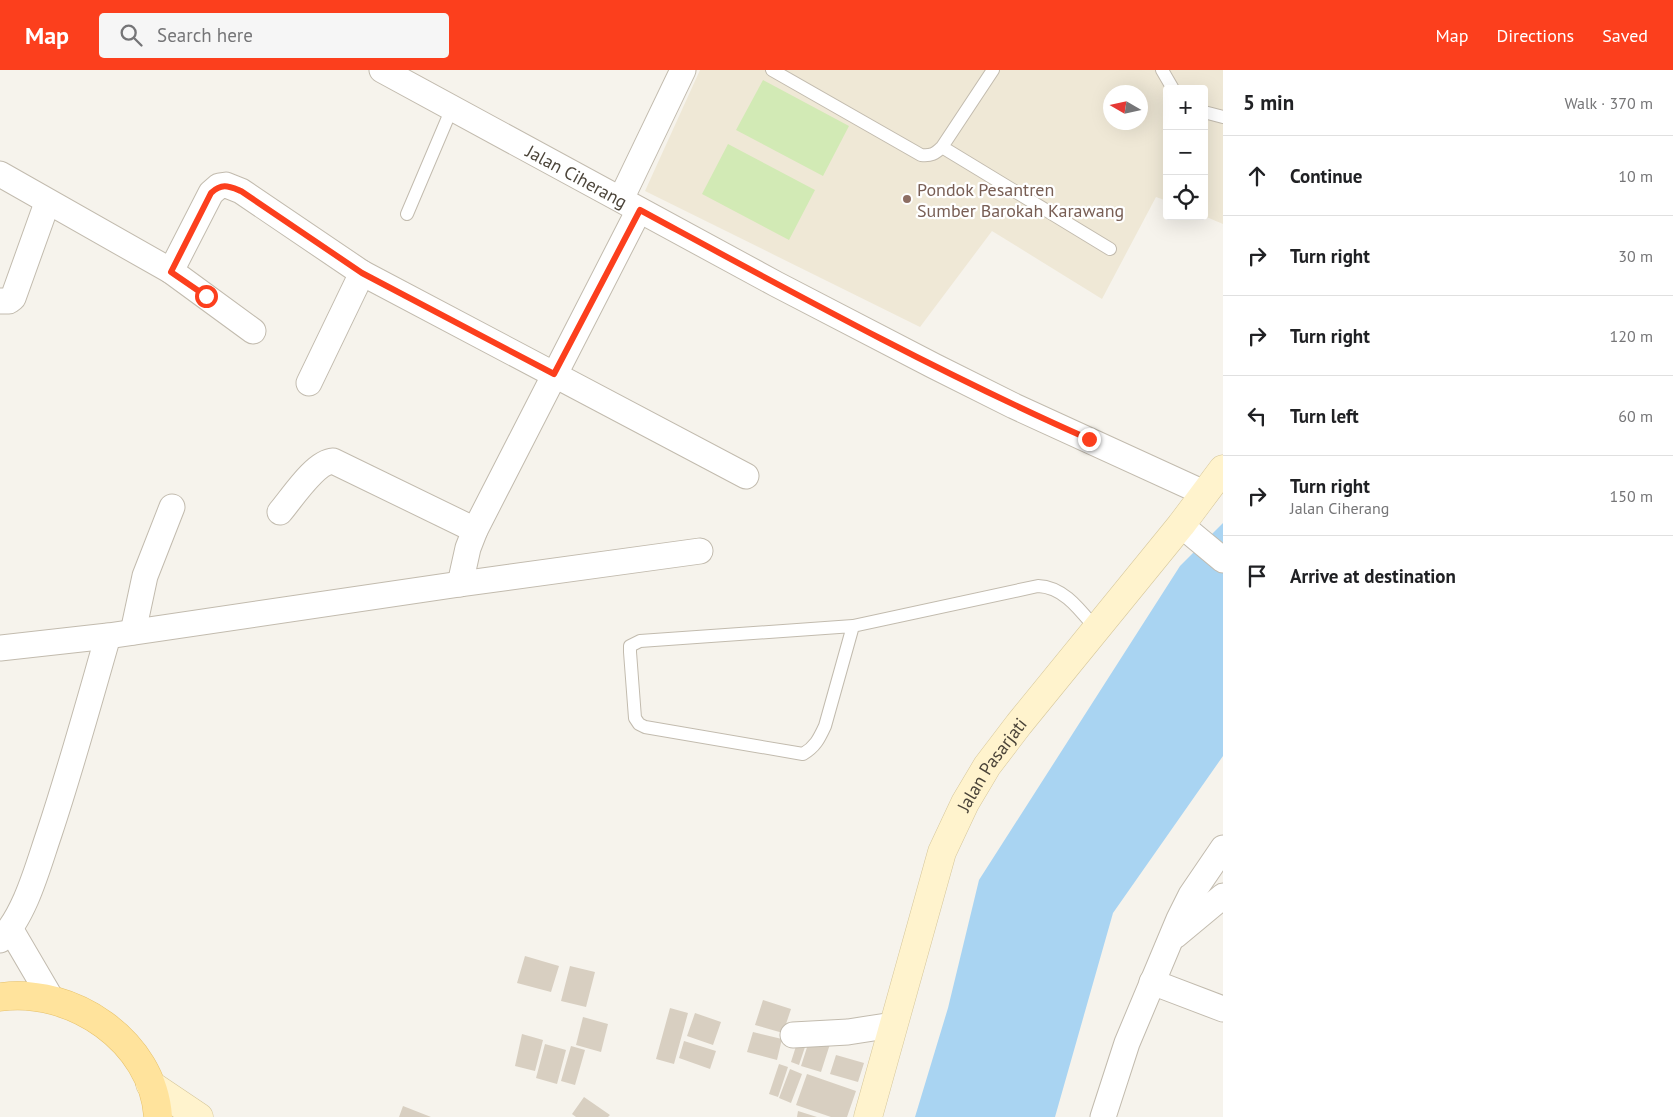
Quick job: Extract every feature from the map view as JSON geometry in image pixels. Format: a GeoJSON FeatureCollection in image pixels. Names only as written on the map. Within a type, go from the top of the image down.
{"type":"FeatureCollection","features":[{"type":"Feature","properties":{"kind":"main road","name":"Jalan Pasarjati"},"geometry":{"type":"LineString","coordinates":[[868,1117],[942,852],[965,804],[987,766],[1181,525],[1223,469]]}},
{"type":"Feature","properties":{"kind":"main road"},"geometry":{"type":"LineString","coordinates":[[0,998],[19,996],[52,1000],[77,1008],[108,1028],[121,1039],[138,1060],[150,1084],[158,1117]]}},
{"type":"Feature","properties":{"kind":"main road"},"geometry":{"type":"LineString","coordinates":[[150,1084],[199,1117]]}},
{"type":"Feature","properties":{"kind":"street","name":"Jalan Ciherang"},"geometry":{"type":"LineString","coordinates":[[382,70],[970,384],[1204,493]]}},
{"type":"Feature","properties":{"kind":"street"},"geometry":{"type":"LineString","coordinates":[[460,584],[468,548],[475,530],[554,374],[630,204],[683,70]]}},
{"type":"Feature","properties":{"kind":"street"},"geometry":{"type":"LineString","coordinates":[[0,174],[47,203],[171,272],[253,332]]}},
{"type":"Feature","properties":{"kind":"street"},"geometry":{"type":"LineString","coordinates":[[171,272],[211,193],[219,186],[226,185],[241,191],[362,273],[746,476]]}},
{"type":"Feature","properties":{"kind":"street"},"geometry":{"type":"LineString","coordinates":[[0,301],[9,301],[13,298],[47,203]]}},
{"type":"Feature","properties":{"kind":"street"},"geometry":{"type":"LineString","coordinates":[[309,383],[362,273]]}},
{"type":"Feature","properties":{"kind":"street"},"geometry":{"type":"LineString","coordinates":[[280,512],[314,472],[326,461],[333,461],[475,530]]}},
{"type":"Feature","properties":{"kind":"street"},"geometry":{"type":"LineString","coordinates":[[133,632],[145,576],[172,507]]}},
{"type":"Feature","properties":{"kind":"street"},"geometry":{"type":"LineString","coordinates":[[1181,525],[1220,557]]}},
{"type":"Feature","properties":{"kind":"street"},"geometry":{"type":"LineString","coordinates":[[0,648],[108,636],[700,551]]}},
{"type":"Feature","properties":{"kind":"street"},"geometry":{"type":"LineString","coordinates":[[52,1000],[5,935],[43,854],[69,773],[108,636]]}},
{"type":"Feature","properties":{"kind":"street"},"geometry":{"type":"LineString","coordinates":[[1103,1117],[1128,1043],[1171,939],[1191,895],[1223,848]]}},
{"type":"Feature","properties":{"kind":"street"},"geometry":{"type":"LineString","coordinates":[[1171,939],[1223,896]]}},
{"type":"Feature","properties":{"kind":"street"},"geometry":{"type":"LineString","coordinates":[[1152,982],[1223,1009]]}},
{"type":"Feature","properties":{"kind":"street"},"geometry":{"type":"LineString","coordinates":[[793,1035],[848,1032],[893,1025]]}},
{"type":"Feature","properties":{"kind":"lane"},"geometry":{"type":"LineString","coordinates":[[772,70],[921,155],[934,154],[942,147],[993,70]]}},
{"type":"Feature","properties":{"kind":"lane"},"geometry":{"type":"LineString","coordinates":[[1162,70],[1171,85]]}},
{"type":"Feature","properties":{"kind":"lane"},"geometry":{"type":"LineString","coordinates":[[408,214],[452,108]]}},
{"type":"Feature","properties":{"kind":"lane"},"geometry":{"type":"LineString","coordinates":[[1208,113],[1223,117]]}},
{"type":"Feature","properties":{"kind":"lane"},"geometry":{"type":"LineString","coordinates":[[942,147],[1110,249]]}},
{"type":"Feature","properties":{"kind":"lane"},"geometry":{"type":"LineString","coordinates":[[853,626],[825,726],[815,746],[803,754],[645,727],[639,724],[635,718],[630,652],[630,646],[634,642],[853,626],[1038,586],[1048,586],[1059,591],[1072,602],[1096,629]]}},
{"type":"Feature","properties":{"kind":"shaded area","name":"Pondok Pesantren Sumber Barokah Karawang"},"geometry":{"type":"Polygon","coordinates":[[[700,70],[1223,70],[1223,224],[1208,218],[1208,85],[1163,85],[1163,200],[1156,197],[1102,299],[992,231],[920,327],[645,191],[700,70]]]}},
{"type":"Feature","properties":{"kind":"green space"},"geometry":{"type":"Polygon","coordinates":[[[763,80],[849,126],[823,176],[736,130],[763,80]]]}},
{"type":"Feature","properties":{"kind":"green space"},"geometry":{"type":"Polygon","coordinates":[[[728,144],[815,190],[789,240],[702,194],[728,144]]]}},
{"type":"Feature","properties":{"kind":"water"},"geometry":{"type":"Polygon","coordinates":[[[1223,523],[1223,756],[1113,913],[1055,1117],[915,1117],[948,1008],[979,880],[1180,566],[1223,523]]]}},
{"type":"Feature","properties":{"kind":"building"},"geometry":{"type":"Polygon","coordinates":[[[525,956],[559,966],[551,992],[517,983],[525,956]]]}},
{"type":"Feature","properties":{"kind":"building"},"geometry":{"type":"Polygon","coordinates":[[[570,966],[595,972],[586,1007],[561,1001],[570,966]]]}},
{"type":"Feature","properties":{"kind":"building"},"geometry":{"type":"Polygon","coordinates":[[[763,1000],[791,1009],[783,1033],[755,1025],[763,1000]]]}},
{"type":"Feature","properties":{"kind":"building"},"geometry":{"type":"Polygon","coordinates":[[[670,1008],[688,1013],[674,1064],[656,1059],[670,1008]]]}},
{"type":"Feature","properties":{"kind":"building"},"geometry":{"type":"Polygon","coordinates":[[[695,1013],[721,1022],[713,1045],[687,1036],[695,1013]]]}},
{"type":"Feature","properties":{"kind":"building"},"geometry":{"type":"Polygon","coordinates":[[[583,1017],[608,1024],[601,1052],[576,1045],[583,1017]]]}},
{"type":"Feature","properties":{"kind":"building"},"geometry":{"type":"Polygon","coordinates":[[[753,1032],[782,1039],[777,1060],[747,1052],[753,1032]]]}},
{"type":"Feature","properties":{"kind":"building"},"geometry":{"type":"Polygon","coordinates":[[[522,1034],[543,1040],[535,1071],[515,1066],[522,1034]]]}},
{"type":"Feature","properties":{"kind":"building"},"geometry":{"type":"Polygon","coordinates":[[[810,1038],[830,1044],[821,1072],[801,1066],[810,1038]]]}},
{"type":"Feature","properties":{"kind":"building"},"geometry":{"type":"Polygon","coordinates":[[[684,1041],[716,1051],[710,1069],[679,1058],[684,1041]]]}},
{"type":"Feature","properties":{"kind":"building"},"geometry":{"type":"Polygon","coordinates":[[[797,1043],[805,1047],[799,1065],[791,1062],[797,1043]]]}},
{"type":"Feature","properties":{"kind":"building"},"geometry":{"type":"Polygon","coordinates":[[[545,1044],[566,1050],[557,1084],[536,1078],[545,1044]]]}},
{"type":"Feature","properties":{"kind":"building"},"geometry":{"type":"Polygon","coordinates":[[[571,1046],[585,1050],[575,1085],[561,1081],[571,1046]]]}},
{"type":"Feature","properties":{"kind":"building"},"geometry":{"type":"Polygon","coordinates":[[[836,1055],[864,1063],[858,1082],[830,1074],[836,1055]]]}},
{"type":"Feature","properties":{"kind":"building"},"geometry":{"type":"Polygon","coordinates":[[[779,1064],[788,1067],[778,1097],[769,1094],[779,1064]]]}},
{"type":"Feature","properties":{"kind":"building"},"geometry":{"type":"Polygon","coordinates":[[[790,1069],[802,1074],[791,1103],[779,1098],[790,1069]]]}},
{"type":"Feature","properties":{"kind":"building"},"geometry":{"type":"Polygon","coordinates":[[[807,1074],[856,1091],[847,1117],[831,1117],[796,1105],[807,1074]]]}},
{"type":"Feature","properties":{"kind":"building"},"geometry":{"type":"Polygon","coordinates":[[[584,1097],[610,1115],[608,1117],[576,1117],[572,1114],[584,1097]]]}},
{"type":"Feature","properties":{"kind":"building"},"geometry":{"type":"Polygon","coordinates":[[[403,1106],[431,1117],[399,1117],[403,1106]]]}},
{"type":"Feature","properties":{"kind":"building"},"geometry":{"type":"Polygon","coordinates":[[[798,1111],[817,1117],[797,1117],[798,1111]]]}},
{"type":"Feature","properties":{"kind":"place","name":"Pondok Pesantren Sumber Barokah Karawang"},"geometry":{"type":"Point","coordinates":[907,199]}},
{"type":"Feature","properties":{"kind":"route"},"geometry":{"type":"LineString","coordinates":[[206,296],[171,272],[211,193],[219,186],[226,185],[241,191],[362,273],[554,374],[640,210],[776,284],[934,366],[1014,406],[1089,439]]}}]}
